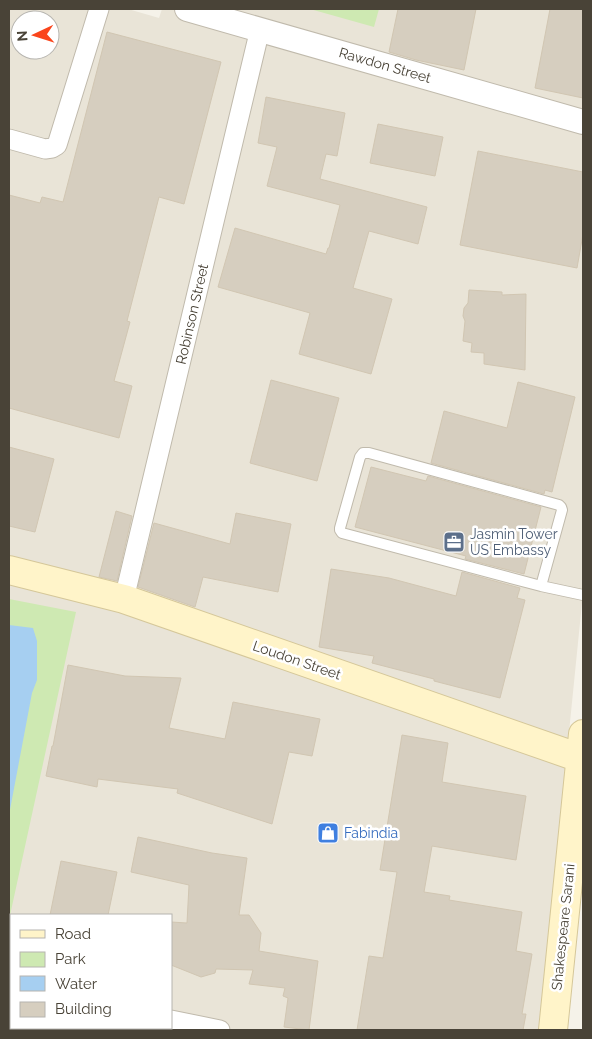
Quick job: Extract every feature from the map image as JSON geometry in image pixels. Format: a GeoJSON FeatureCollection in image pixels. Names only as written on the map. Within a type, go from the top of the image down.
{"type":"FeatureCollection","features":[{"type":"Feature","properties":{"kind":"main road","name":"Loudon Street"},"geometry":{"type":"LineString","coordinates":[[9,570],[124,600],[582,751]]}},
{"type":"Feature","properties":{"kind":"main road","name":"Shakespeare Sarani"},"geometry":{"type":"LineString","coordinates":[[553,1030],[582,751]]}},
{"type":"Feature","properties":{"kind":"street"},"geometry":{"type":"LineString","coordinates":[[9,139],[45,149],[57,145],[99,9]]}},
{"type":"Feature","properties":{"kind":"street","name":"Rawdon Street"},"geometry":{"type":"LineString","coordinates":[[187,9],[583,122]]}},
{"type":"Feature","properties":{"kind":"street","name":"Robinson Street"},"geometry":{"type":"LineString","coordinates":[[124,600],[260,29]]}},
{"type":"Feature","properties":{"kind":"street"},"geometry":{"type":"LineString","coordinates":[[172,1020],[220,1030]]}},
{"type":"Feature","properties":{"kind":"lane"},"geometry":{"type":"LineString","coordinates":[[541,586],[562,510],[559,505],[369,453],[363,453],[360,457],[340,528],[342,533],[541,586],[583,595]]}},
{"type":"Feature","properties":{"kind":"shaded area"},"geometry":{"type":"Polygon","coordinates":[[[9,9],[128,9],[159,18],[162,9],[583,9],[583,593],[539,1030],[9,1030],[9,9]]]}},
{"type":"Feature","properties":{"kind":"green space"},"geometry":{"type":"Polygon","coordinates":[[[310,9],[379,9],[374,27],[310,9]]]}},
{"type":"Feature","properties":{"kind":"green space"},"geometry":{"type":"Polygon","coordinates":[[[9,599],[76,612],[9,920],[9,599]]]}},
{"type":"Feature","properties":{"kind":"water"},"geometry":{"type":"Polygon","coordinates":[[[9,625],[33,628],[37,641],[37,680],[32,693],[9,815],[9,625]]]}},
{"type":"Feature","properties":{"kind":"building"},"geometry":{"type":"Polygon","coordinates":[[[398,9],[476,9],[464,70],[389,52],[398,9]]]}},
{"type":"Feature","properties":{"kind":"building"},"geometry":{"type":"Polygon","coordinates":[[[550,9],[583,9],[583,98],[535,88],[550,9]]]}},
{"type":"Feature","properties":{"kind":"building"},"geometry":{"type":"Polygon","coordinates":[[[107,32],[221,62],[184,204],[159,197],[127,321],[130,322],[114,381],[132,386],[119,438],[9,408],[9,195],[40,203],[42,197],[63,202],[107,32]]]}},
{"type":"Feature","properties":{"kind":"building"},"geometry":{"type":"Polygon","coordinates":[[[266,97],[345,113],[337,156],[326,154],[320,179],[427,207],[418,244],[369,231],[353,288],[392,299],[371,374],[299,354],[310,313],[218,287],[235,228],[326,254],[340,205],[267,186],[277,147],[258,143],[266,97]]]}},
{"type":"Feature","properties":{"kind":"building"},"geometry":{"type":"Polygon","coordinates":[[[378,124],[443,137],[435,176],[370,163],[378,124]]]}},
{"type":"Feature","properties":{"kind":"building"},"geometry":{"type":"Polygon","coordinates":[[[478,151],[583,172],[583,234],[577,268],[460,245],[478,151]]]}},
{"type":"Feature","properties":{"kind":"building"},"geometry":{"type":"Polygon","coordinates":[[[469,290],[502,292],[502,295],[526,294],[525,370],[484,364],[484,353],[471,352],[472,343],[463,341],[465,321],[463,316],[464,308],[468,303],[469,290]]]}},
{"type":"Feature","properties":{"kind":"building"},"geometry":{"type":"Polygon","coordinates":[[[271,380],[339,398],[317,481],[250,463],[271,380]]]}},
{"type":"Feature","properties":{"kind":"building"},"geometry":{"type":"Polygon","coordinates":[[[518,382],[575,397],[552,492],[545,490],[544,494],[431,463],[444,411],[507,428],[518,382]]]}},
{"type":"Feature","properties":{"kind":"building"},"geometry":{"type":"Polygon","coordinates":[[[9,447],[54,459],[35,532],[9,526],[9,447]]]}},
{"type":"Feature","properties":{"kind":"building"},"geometry":{"type":"Polygon","coordinates":[[[371,467],[426,481],[428,476],[541,507],[524,574],[465,559],[466,556],[355,527],[371,467]]]}},
{"type":"Feature","properties":{"kind":"building"},"geometry":{"type":"Polygon","coordinates":[[[116,511],[132,516],[117,581],[99,577],[116,511]]]}},
{"type":"Feature","properties":{"kind":"building"},"geometry":{"type":"Polygon","coordinates":[[[236,513],[291,524],[278,592],[203,577],[195,607],[138,587],[154,523],[230,544],[236,513]]]}},
{"type":"Feature","properties":{"kind":"building"},"geometry":{"type":"Polygon","coordinates":[[[331,569],[389,578],[456,596],[462,572],[520,588],[517,598],[525,600],[500,698],[372,663],[374,656],[319,647],[331,569]]]}},
{"type":"Feature","properties":{"kind":"building"},"geometry":{"type":"Polygon","coordinates":[[[68,665],[125,676],[181,678],[169,728],[225,739],[233,702],[320,719],[312,756],[289,752],[272,824],[177,793],[178,789],[98,779],[97,787],[46,776],[68,665]]]}},
{"type":"Feature","properties":{"kind":"building"},"geometry":{"type":"Polygon","coordinates":[[[402,735],[448,743],[442,782],[526,796],[516,860],[432,846],[424,892],[450,896],[449,900],[522,912],[516,951],[532,954],[522,1014],[526,1014],[523,1030],[357,1030],[369,956],[383,958],[397,872],[380,870],[402,735]]]}},
{"type":"Feature","properties":{"kind":"building"},"geometry":{"type":"Polygon","coordinates":[[[138,837],[212,853],[247,858],[239,915],[249,915],[261,933],[259,951],[318,961],[309,1030],[284,1027],[288,998],[283,996],[285,988],[249,984],[253,970],[216,969],[215,973],[201,977],[172,965],[172,922],[187,923],[189,885],[131,872],[138,837]]]}},
{"type":"Feature","properties":{"kind":"building"},"geometry":{"type":"Polygon","coordinates":[[[61,861],[117,872],[108,914],[50,914],[61,861]]]}},
{"type":"Feature","properties":{"kind":"place","name":"Jasmin Tower US Embassy"},"geometry":{"type":"Point","coordinates":[454,542]}},
{"type":"Feature","properties":{"kind":"place","name":"Fabindia"},"geometry":{"type":"Point","coordinates":[328,833]}}]}
